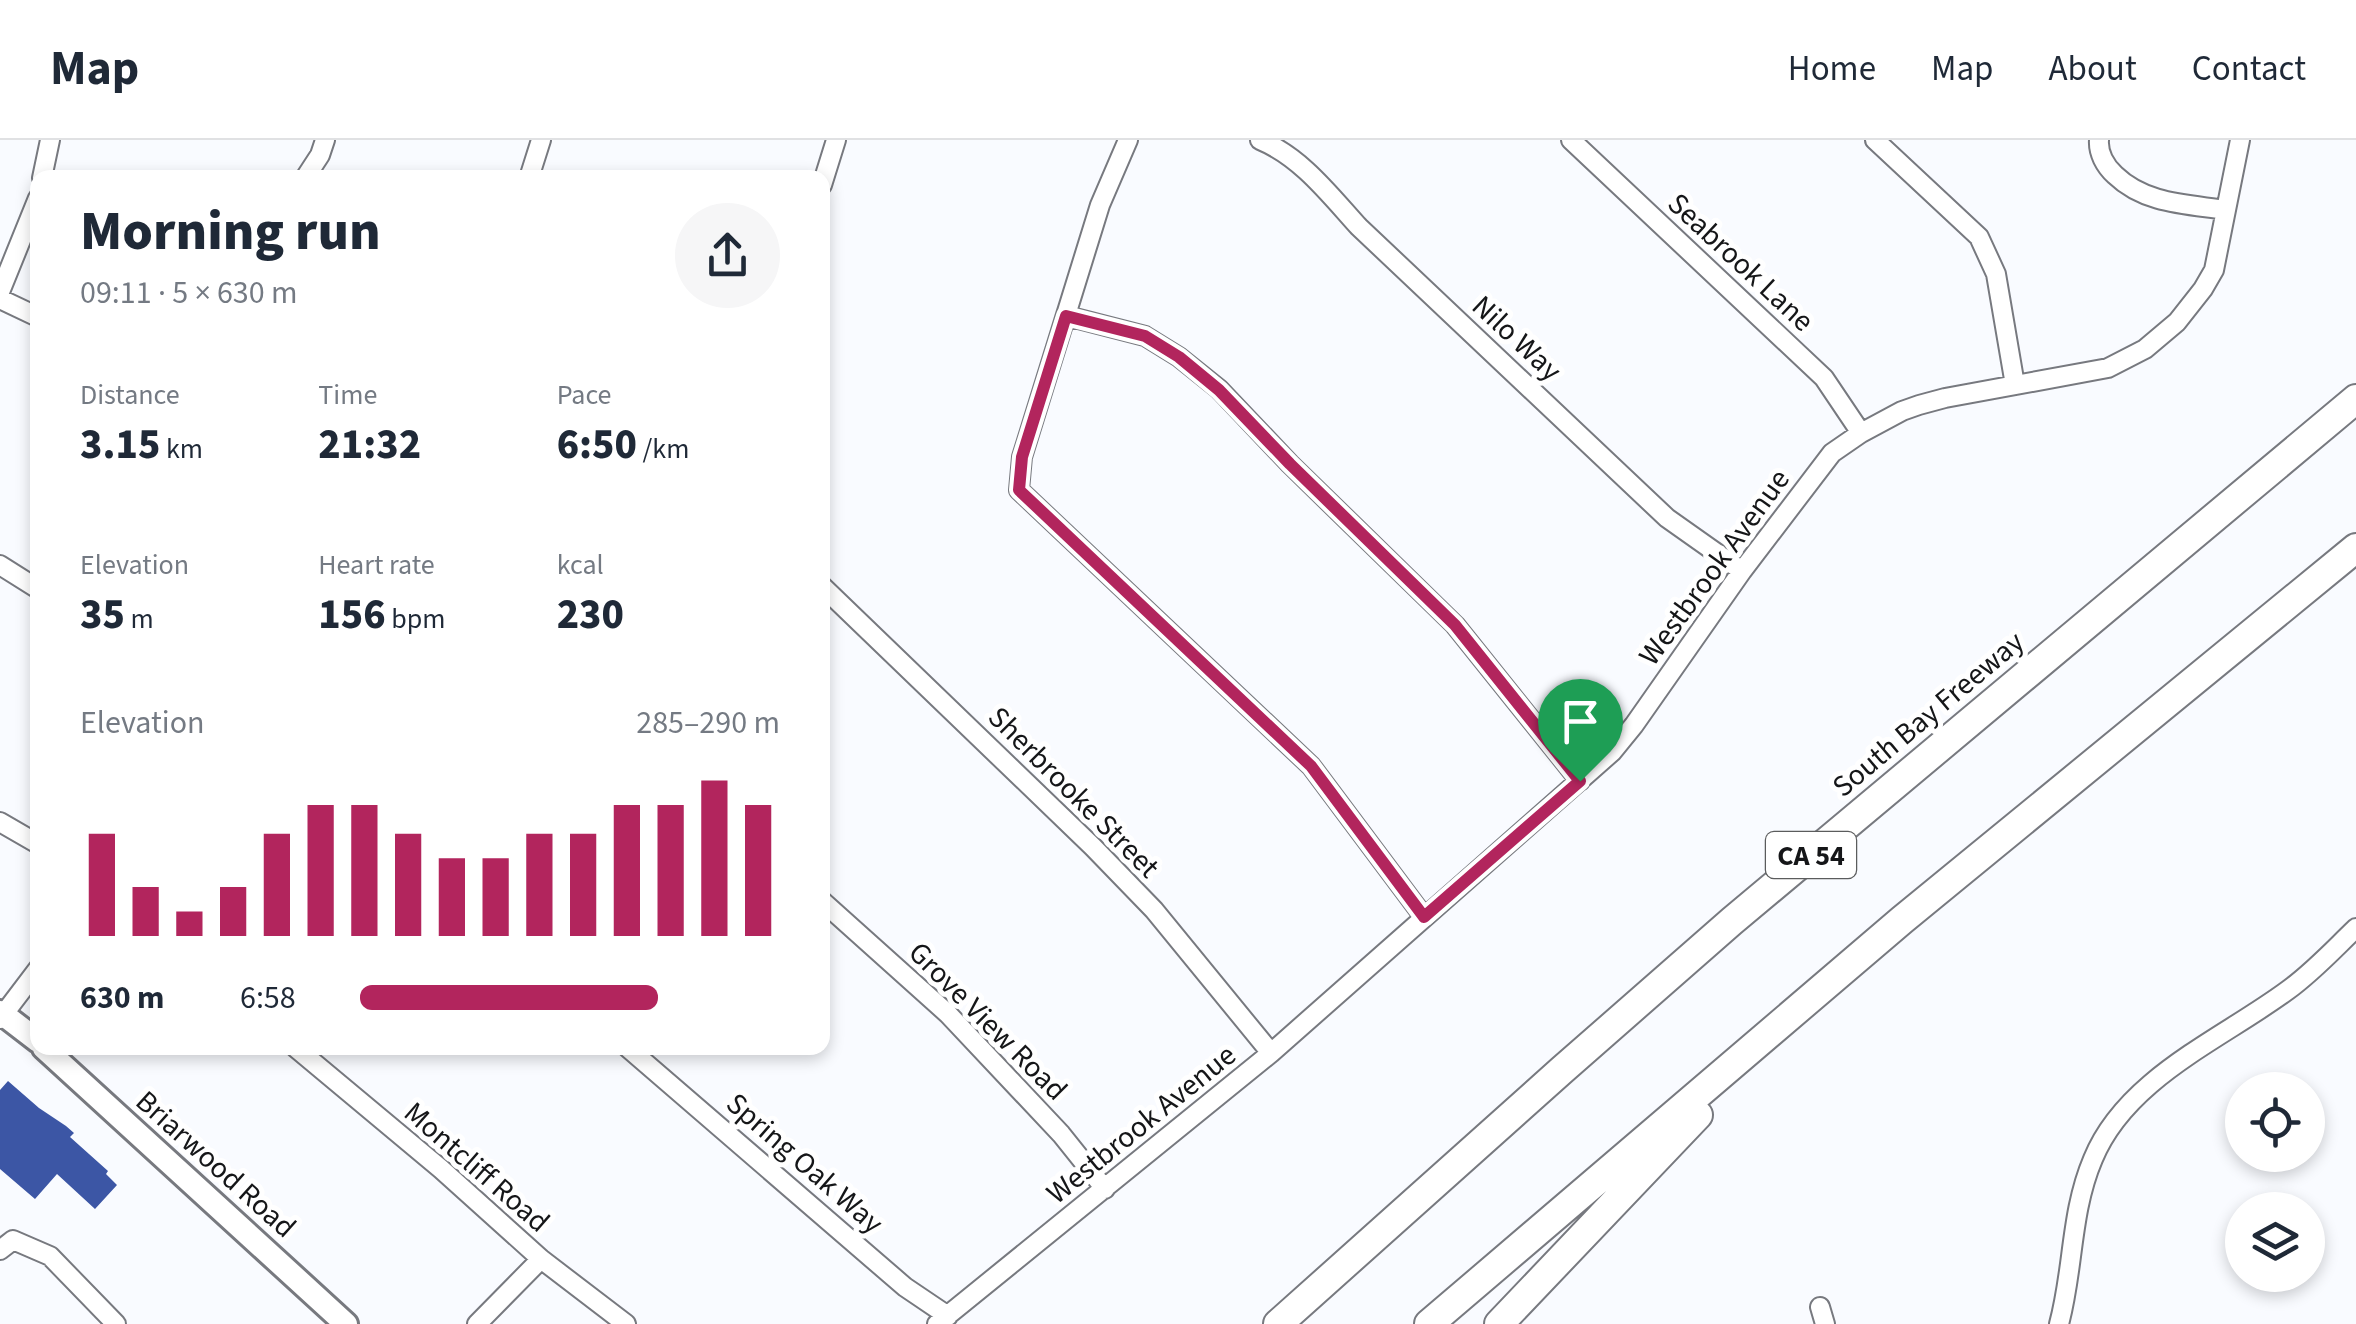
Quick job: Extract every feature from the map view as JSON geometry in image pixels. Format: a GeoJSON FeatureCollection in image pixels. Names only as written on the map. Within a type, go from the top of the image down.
{"type":"FeatureCollection","features":[{"type":"Feature","properties":{"kind":"highway","name":"South Bay Freeway"},"geometry":{"type":"LineString","coordinates":[[1278,1324],[1732,921],[2356,399]]}},
{"type":"Feature","properties":{"kind":"highway"},"geometry":{"type":"LineString","coordinates":[[1429,1324],[1902,920],[2356,548]]}},
{"type":"Feature","properties":{"kind":"highway"},"geometry":{"type":"LineString","coordinates":[[1498,1324],[1804,1003]]}},
{"type":"Feature","properties":{"kind":"main road"},"geometry":{"type":"LineString","coordinates":[[1,1016],[30,1035]]}},
{"type":"Feature","properties":{"kind":"main road","name":"Briarwood Road"},"geometry":{"type":"LineString","coordinates":[[52,1055],[346,1324]]}},
{"type":"Feature","properties":{"kind":"street"},"geometry":{"type":"LineString","coordinates":[[44,170],[50,140]]}},
{"type":"Feature","properties":{"kind":"street"},"geometry":{"type":"LineString","coordinates":[[310,170],[325,140]]}},
{"type":"Feature","properties":{"kind":"street"},"geometry":{"type":"LineString","coordinates":[[532,170],[541,140]]}},
{"type":"Feature","properties":{"kind":"street"},"geometry":{"type":"LineString","coordinates":[[827,170],[836,140]]}},
{"type":"Feature","properties":{"kind":"street"},"geometry":{"type":"LineString","coordinates":[[1128,140],[1100,205],[1022,457],[1019,490],[1311,766],[1424,917]]}},
{"type":"Feature","properties":{"kind":"street","name":"Nilo Way"},"geometry":{"type":"LineString","coordinates":[[1260,140],[1276,146],[1312,175],[1358,226],[1666,518],[1742,571]]}},
{"type":"Feature","properties":{"kind":"street","name":"Seabrook Lane"},"geometry":{"type":"LineString","coordinates":[[1571,140],[1824,378],[1862,433]]}},
{"type":"Feature","properties":{"kind":"street"},"geometry":{"type":"LineString","coordinates":[[1875,140],[1979,237],[1996,274],[2015,385]]}},
{"type":"Feature","properties":{"kind":"street"},"geometry":{"type":"LineString","coordinates":[[2099,140],[2098,148],[2108,168],[2127,186],[2158,200],[2226,210]]}},
{"type":"Feature","properties":{"kind":"street","name":"Westbrook Avenue"},"geometry":{"type":"LineString","coordinates":[[943,1320],[1271,1053],[1612,752],[1832,453],[1902,411],[1945,398],[2108,368],[2162,336],[2191,306],[2214,270],[2240,140]]}},
{"type":"Feature","properties":{"kind":"street"},"geometry":{"type":"LineString","coordinates":[[30,219],[0,296],[30,312]]}},
{"type":"Feature","properties":{"kind":"street"},"geometry":{"type":"LineString","coordinates":[[1066,316],[1145,336],[1179,357],[1219,390],[1455,625],[1580,781]]}},
{"type":"Feature","properties":{"kind":"street"},"geometry":{"type":"LineString","coordinates":[[0,565],[30,584]]}},
{"type":"Feature","properties":{"kind":"street","name":"Sherbrooke Street"},"geometry":{"type":"LineString","coordinates":[[830,594],[1142,897],[1271,1053]]}},
{"type":"Feature","properties":{"kind":"street"},"geometry":{"type":"LineString","coordinates":[[0,822],[30,839]]}},
{"type":"Feature","properties":{"kind":"street","name":"Grove View Road"},"geometry":{"type":"LineString","coordinates":[[830,908],[948,1014],[1061,1134],[1105,1189]]}},
{"type":"Feature","properties":{"kind":"street"},"geometry":{"type":"LineString","coordinates":[[2060,1324],[2079,1200],[2094,1156],[2113,1125],[2150,1082],[2286,991],[2356,928]]}},
{"type":"Feature","properties":{"kind":"street"},"geometry":{"type":"LineString","coordinates":[[1,1016],[30,978]]}},
{"type":"Feature","properties":{"kind":"street","name":"Montcliff Road"},"geometry":{"type":"LineString","coordinates":[[304,1055],[541,1259],[626,1324]]}},
{"type":"Feature","properties":{"kind":"street","name":"Spring Oak Way"},"geometry":{"type":"LineString","coordinates":[[636,1055],[943,1320]]}},
{"type":"Feature","properties":{"kind":"street"},"geometry":{"type":"LineString","coordinates":[[4,1239],[50,1256],[116,1324]]}},
{"type":"Feature","properties":{"kind":"street"},"geometry":{"type":"LineString","coordinates":[[477,1324],[541,1259]]}},
{"type":"Feature","properties":{"kind":"building"},"geometry":{"type":"Polygon","coordinates":[[[8,1081],[74,1133],[70,1137],[108,1171],[106,1174],[117,1185],[95,1209],[57,1174],[35,1199],[0,1169],[0,1090],[8,1081]]]}},
{"type":"Feature","properties":{"kind":"route"},"geometry":{"type":"LineString","coordinates":[[1066,316],[1145,336],[1205,377],[1455,625],[1580,781],[1424,917],[1311,766],[1019,490],[1022,457],[1066,316]]}}]}
